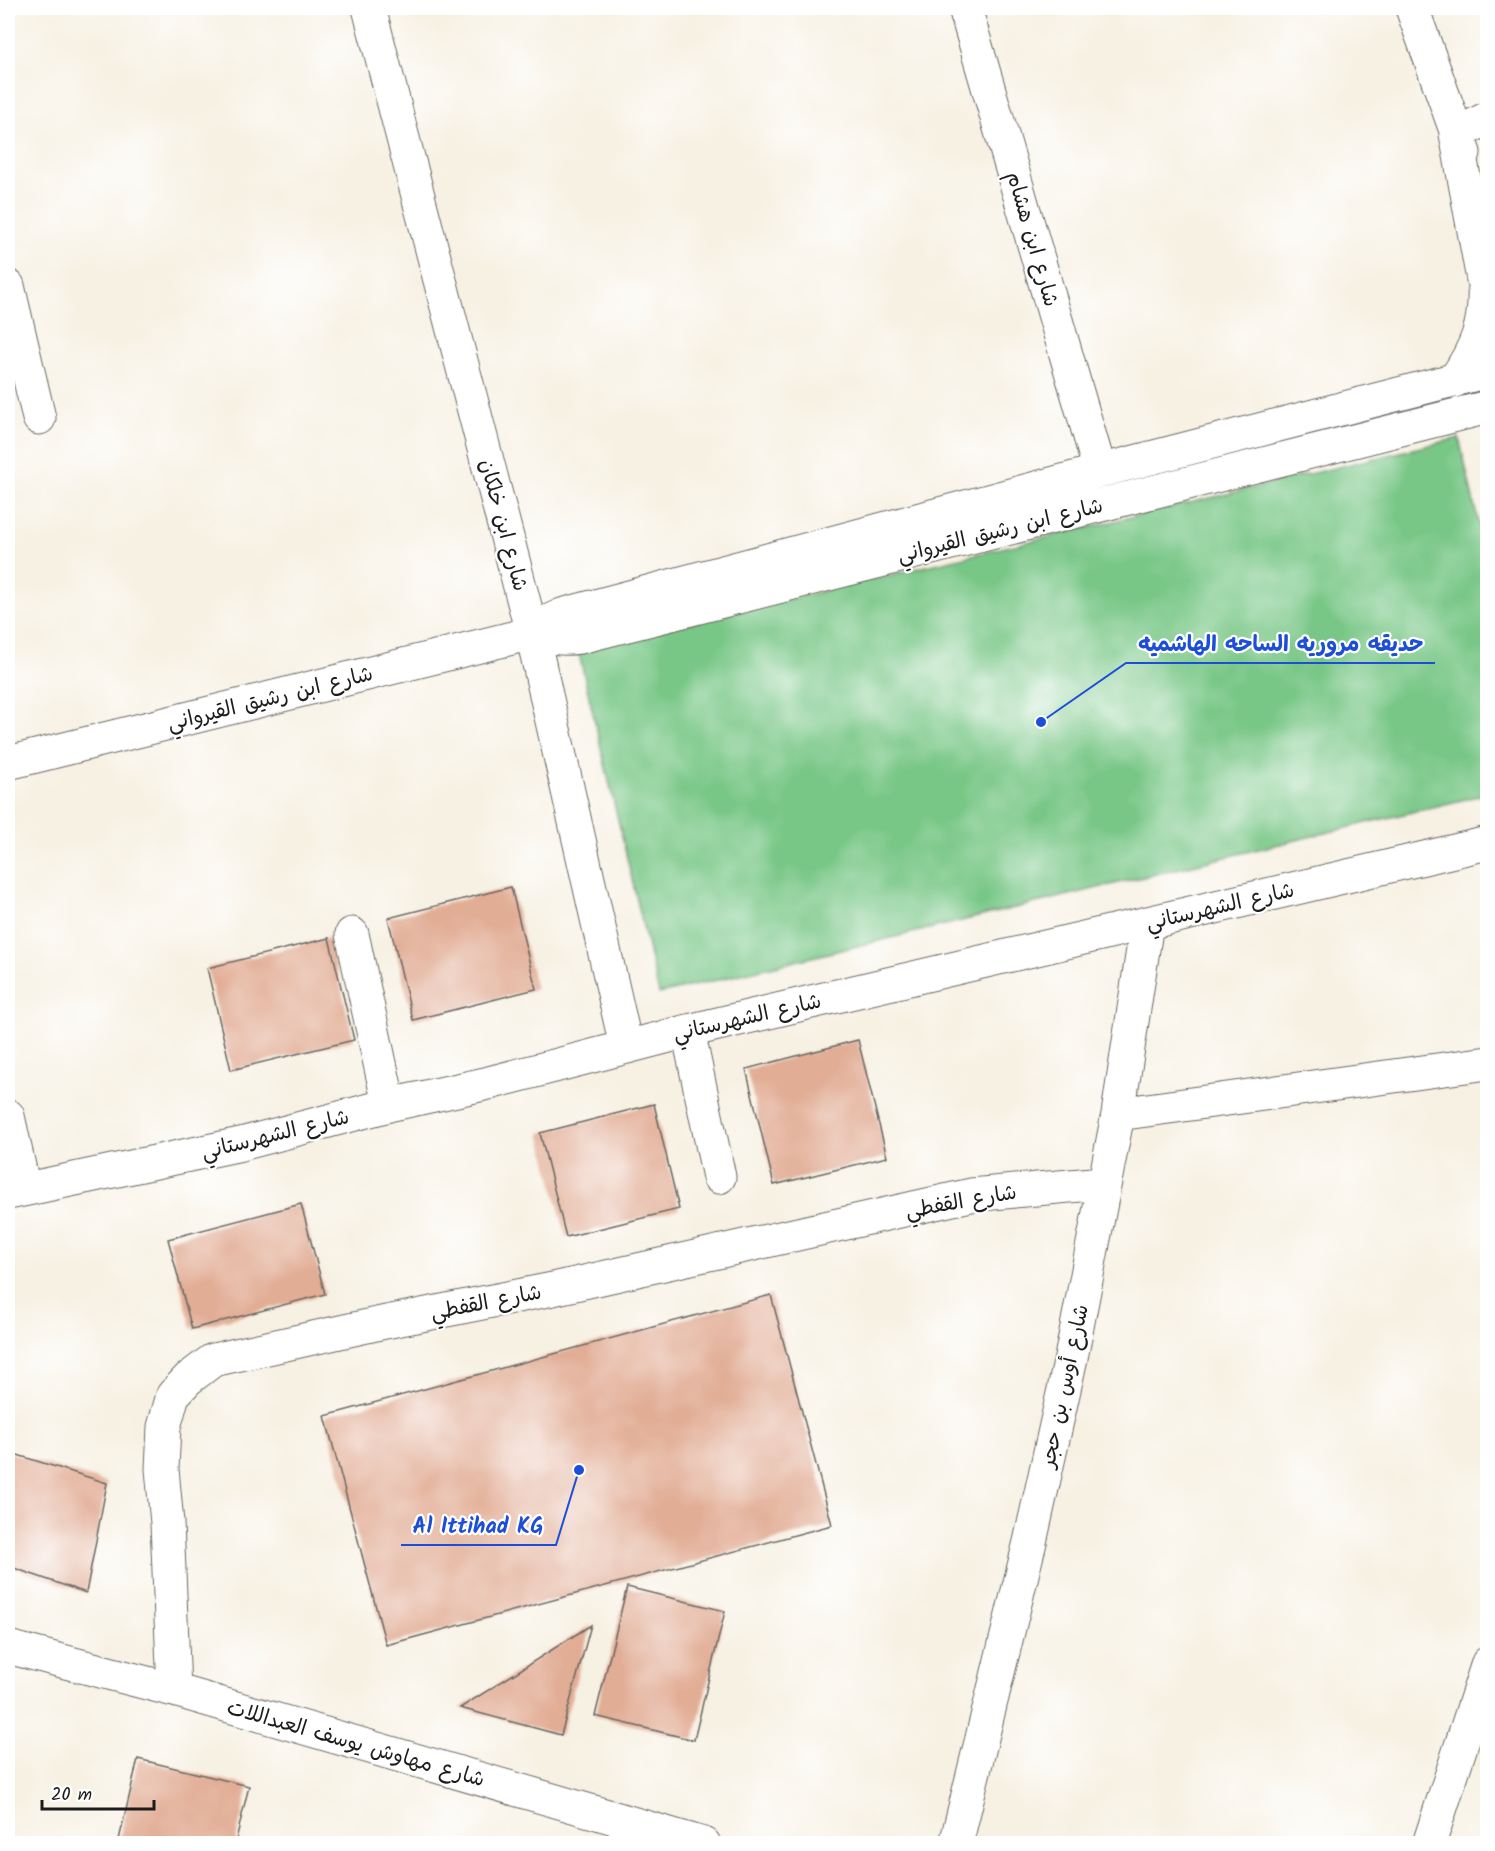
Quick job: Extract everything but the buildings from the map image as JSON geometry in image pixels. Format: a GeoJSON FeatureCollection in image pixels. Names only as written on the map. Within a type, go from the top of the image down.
{"type":"FeatureCollection","features":[{"type":"Feature","properties":{"kind":"street","name":"شارع ابن خلكان"},"geometry":{"type":"LineString","coordinates":[[369,8],[532,633],[626,1046]]}},
{"type":"Feature","properties":{"kind":"street","name":"شارع ابن هشام"},"geometry":{"type":"LineString","coordinates":[[965,8],[1100,471]]}},
{"type":"Feature","properties":{"kind":"street"},"geometry":{"type":"LineString","coordinates":[[1412,8],[1456,134],[1488,216]]}},
{"type":"Feature","properties":{"kind":"street"},"geometry":{"type":"LineString","coordinates":[[1456,134],[1488,118]]}},
{"type":"Feature","properties":{"kind":"street"},"geometry":{"type":"LineString","coordinates":[[1455,381],[1471,356],[1481,330],[1485,307],[1484,285],[1456,134]]}},
{"type":"Feature","properties":{"kind":"street"},"geometry":{"type":"LineString","coordinates":[[8,286],[39,418]]}},
{"type":"Feature","properties":{"kind":"street","name":"شارع ابن رشيق القيرواني"},"geometry":{"type":"LineString","coordinates":[[8,763],[532,633],[562,615],[1100,471],[1488,371]]}},
{"type":"Feature","properties":{"kind":"street","name":"شارع ابن رشيق القيرواني"},"geometry":{"type":"LineString","coordinates":[[532,633],[566,640],[580,637],[1481,415]]}},
{"type":"Feature","properties":{"kind":"street","name":"شارع الشهرستاني"},"geometry":{"type":"LineString","coordinates":[[16,1191],[241,1144],[688,1031],[1488,843]]}},
{"type":"Feature","properties":{"kind":"street","name":"شارع أوس بن حجر"},"geometry":{"type":"LineString","coordinates":[[956,1844],[1033,1531],[1071,1358],[1118,1114],[1147,923]]}},
{"type":"Feature","properties":{"kind":"street"},"geometry":{"type":"LineString","coordinates":[[352,934],[389,1106]]}},
{"type":"Feature","properties":{"kind":"street"},"geometry":{"type":"LineString","coordinates":[[688,1031],[719,1177]]}},
{"type":"Feature","properties":{"kind":"street"},"geometry":{"type":"LineString","coordinates":[[1118,1114],[1488,1063]]}},
{"type":"Feature","properties":{"kind":"street"},"geometry":{"type":"LineString","coordinates":[[8,1116],[16,1191]]}},
{"type":"Feature","properties":{"kind":"street","name":"شارع القفطي"},"geometry":{"type":"LineString","coordinates":[[174,1690],[167,1523],[162,1469],[164,1427],[173,1395],[188,1379],[213,1360],[564,1286],[970,1195],[1103,1183]]}},
{"type":"Feature","properties":{"kind":"street","name":"شارع مهاوش يوسف العبداللات"},"geometry":{"type":"LineString","coordinates":[[8,1647],[174,1690],[704,1844]]}},
{"type":"Feature","properties":{"kind":"street"},"geometry":{"type":"LineString","coordinates":[[1429,1844],[1488,1663]]}},
{"type":"Feature","properties":{"kind":"green space"},"geometry":{"type":"Polygon","coordinates":[[[1459,438],[1487,560],[1487,794],[659,994],[578,650],[1459,438]]]}},
{"type":"Feature","properties":{"kind":"place","name":"حديقه مروريه الساحه الهاشميه"},"geometry":{"type":"Point","coordinates":[1041,722]}},
{"type":"Feature","properties":{"kind":"place","name":"Al Ittihad KG"},"geometry":{"type":"Point","coordinates":[579,1470]}}]}
